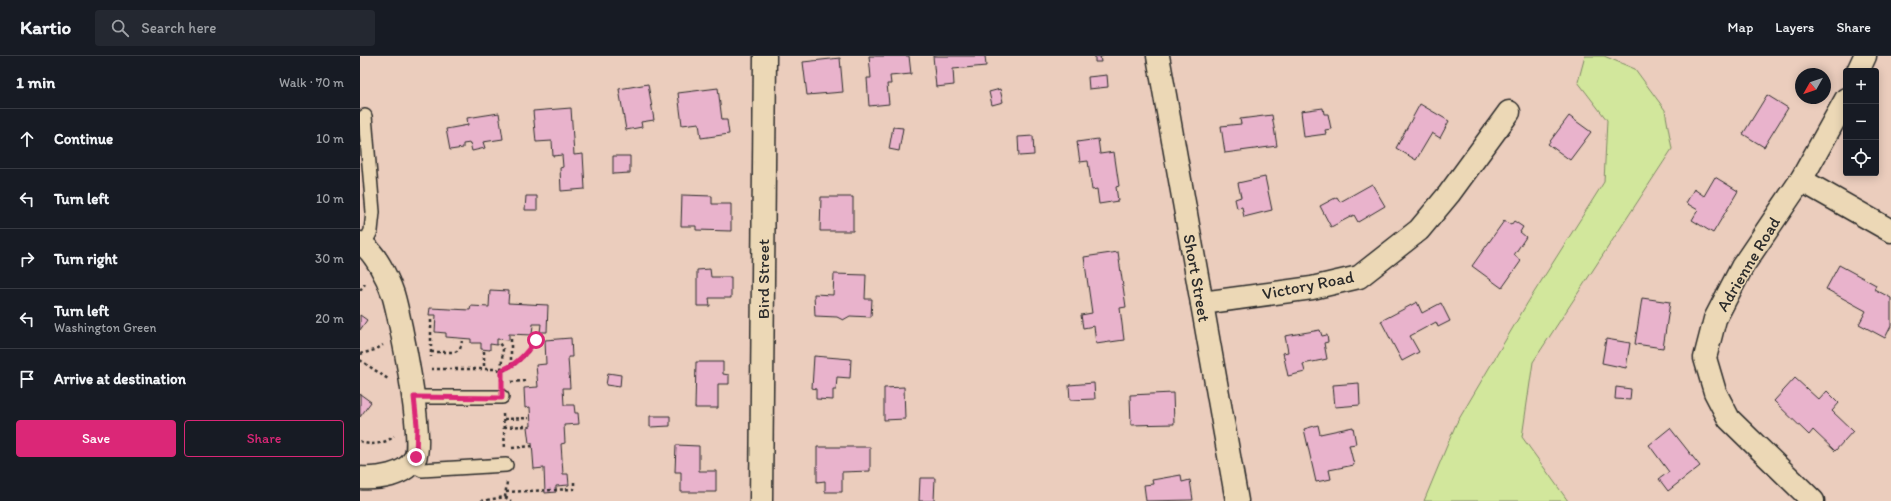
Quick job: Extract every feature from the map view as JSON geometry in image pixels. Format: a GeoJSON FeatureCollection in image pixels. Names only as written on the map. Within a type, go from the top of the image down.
{"type":"FeatureCollection","features":[{"type":"Feature","properties":{"kind":"street","name":"Bird Street"},"geometry":{"type":"LineString","coordinates":[[760,501],[765,56]]}},
{"type":"Feature","properties":{"kind":"street","name":"Short Street"},"geometry":{"type":"LineString","coordinates":[[1158,56],[1237,501]]}},
{"type":"Feature","properties":{"kind":"street"},"geometry":{"type":"LineString","coordinates":[[1859,68],[1865,56]]}},
{"type":"Feature","properties":{"kind":"street","name":"Adrienne Road"},"geometry":{"type":"LineString","coordinates":[[1813,501],[1728,419],[1715,392],[1705,358],[1715,319],[1742,267],[1801,180],[1843,104]]}},
{"type":"Feature","properties":{"kind":"street","name":"Victory Road"},"geometry":{"type":"LineString","coordinates":[[1202,303],[1312,288],[1359,277],[1419,230],[1450,194],[1509,112]]}},
{"type":"Feature","properties":{"kind":"street"},"geometry":{"type":"LineString","coordinates":[[1801,180],[1891,231]]}},
{"type":"Feature","properties":{"kind":"street"},"geometry":{"type":"LineString","coordinates":[[360,478],[378,479],[400,471],[410,464],[416,457],[417,425],[414,397],[402,331],[392,293],[379,264],[362,244]]}},
{"type":"Feature","properties":{"kind":"lane"},"geometry":{"type":"LineString","coordinates":[[362,244],[371,231],[373,212],[365,116]]}},
{"type":"Feature","properties":{"kind":"lane"},"geometry":{"type":"LineString","coordinates":[[414,397],[502,398]]}},
{"type":"Feature","properties":{"kind":"lane"},"geometry":{"type":"LineString","coordinates":[[410,464],[422,470],[506,465]]}},
{"type":"Feature","properties":{"kind":"path"},"geometry":{"type":"LineString","coordinates":[[363,278],[367,287]]}},
{"type":"Feature","properties":{"kind":"path"},"geometry":{"type":"LineString","coordinates":[[360,290],[365,284]]}},
{"type":"Feature","properties":{"kind":"path"},"geometry":{"type":"LineString","coordinates":[[431,320],[430,370],[502,370],[512,366],[526,353],[539,334]]}},
{"type":"Feature","properties":{"kind":"path"},"geometry":{"type":"LineString","coordinates":[[511,339],[512,366]]}},
{"type":"Feature","properties":{"kind":"path"},"geometry":{"type":"LineString","coordinates":[[431,352],[455,352],[460,349],[462,341]]}},
{"type":"Feature","properties":{"kind":"path"},"geometry":{"type":"LineString","coordinates":[[498,341],[502,349],[502,382],[525,381]]}},
{"type":"Feature","properties":{"kind":"path"},"geometry":{"type":"LineString","coordinates":[[360,354],[375,350],[385,343],[386,350]]}},
{"type":"Feature","properties":{"kind":"path"},"geometry":{"type":"LineString","coordinates":[[484,351],[484,369]]}},
{"type":"Feature","properties":{"kind":"path"},"geometry":{"type":"LineString","coordinates":[[360,360],[392,382],[390,376]]}},
{"type":"Feature","properties":{"kind":"path"},"geometry":{"type":"LineString","coordinates":[[502,398],[506,465],[506,492],[503,499]]}},
{"type":"Feature","properties":{"kind":"path"},"geometry":{"type":"LineString","coordinates":[[504,419],[529,418]]}},
{"type":"Feature","properties":{"kind":"path"},"geometry":{"type":"LineString","coordinates":[[504,427],[527,426]]}},
{"type":"Feature","properties":{"kind":"path"},"geometry":{"type":"LineString","coordinates":[[360,441],[365,444],[390,440],[396,430]]}},
{"type":"Feature","properties":{"kind":"path"},"geometry":{"type":"LineString","coordinates":[[505,448],[532,446]]}},
{"type":"Feature","properties":{"kind":"path"},"geometry":{"type":"LineString","coordinates":[[506,492],[574,490],[574,482]]}},
{"type":"Feature","properties":{"kind":"path"},"geometry":{"type":"LineString","coordinates":[[481,501],[503,499],[510,501]]}},
{"type":"Feature","properties":{"kind":"green space"},"geometry":{"type":"Polygon","coordinates":[[[1585,56],[1604,56],[1635,69],[1665,110],[1672,149],[1533,362],[1522,437],[1568,501],[1424,501],[1456,424],[1528,302],[1604,182],[1607,120],[1578,82],[1585,56]]]}},
{"type":"Feature","properties":{"kind":"building"},"geometry":{"type":"Polygon","coordinates":[[[869,56],[909,56],[911,74],[890,76],[891,84],[887,84],[889,104],[869,106],[867,78],[871,78],[869,56]]]}},
{"type":"Feature","properties":{"kind":"building"},"geometry":{"type":"Polygon","coordinates":[[[933,56],[985,56],[986,66],[953,69],[954,85],[936,87],[933,56]]]}},
{"type":"Feature","properties":{"kind":"building"},"geometry":{"type":"Polygon","coordinates":[[[1095,56],[1100,56],[1101,62],[1095,62],[1095,56]]]}},
{"type":"Feature","properties":{"kind":"building"},"geometry":{"type":"Polygon","coordinates":[[[840,58],[843,92],[807,95],[803,62],[840,58]]]}},
{"type":"Feature","properties":{"kind":"building"},"geometry":{"type":"Polygon","coordinates":[[[1107,75],[1108,87],[1089,89],[1088,77],[1107,75]]]}},
{"type":"Feature","properties":{"kind":"building"},"geometry":{"type":"Polygon","coordinates":[[[648,84],[654,120],[641,122],[642,127],[626,130],[619,89],[648,84]]]}},
{"type":"Feature","properties":{"kind":"building"},"geometry":{"type":"Polygon","coordinates":[[[718,88],[722,120],[727,120],[729,134],[701,138],[699,123],[682,125],[678,93],[718,88]]]}},
{"type":"Feature","properties":{"kind":"building"},"geometry":{"type":"Polygon","coordinates":[[[1000,89],[1003,102],[992,105],[989,92],[1000,89]]]}},
{"type":"Feature","properties":{"kind":"building"},"geometry":{"type":"Polygon","coordinates":[[[1767,95],[1788,108],[1764,147],[1743,134],[1767,95]]]}},
{"type":"Feature","properties":{"kind":"building"},"geometry":{"type":"Polygon","coordinates":[[[1420,104],[1449,121],[1440,138],[1432,133],[1416,160],[1396,148],[1420,104]]]}},
{"type":"Feature","properties":{"kind":"building"},"geometry":{"type":"Polygon","coordinates":[[[571,108],[574,155],[583,154],[585,189],[561,191],[560,168],[563,167],[562,155],[553,156],[552,141],[536,142],[533,111],[571,108]]]}},
{"type":"Feature","properties":{"kind":"building"},"geometry":{"type":"Polygon","coordinates":[[[1323,108],[1324,114],[1328,114],[1331,129],[1325,130],[1326,134],[1304,137],[1301,111],[1323,108]]]}},
{"type":"Feature","properties":{"kind":"building"},"geometry":{"type":"Polygon","coordinates":[[[499,113],[503,139],[483,142],[485,148],[472,151],[470,143],[463,144],[463,148],[450,150],[446,129],[468,125],[467,118],[499,113]]]}},
{"type":"Feature","properties":{"kind":"building"},"geometry":{"type":"Polygon","coordinates":[[[1272,115],[1277,146],[1225,153],[1221,126],[1241,124],[1240,119],[1272,115]]]}},
{"type":"Feature","properties":{"kind":"building"},"geometry":{"type":"Polygon","coordinates":[[[1569,116],[1591,132],[1570,160],[1548,144],[1569,116]]]}},
{"type":"Feature","properties":{"kind":"building"},"geometry":{"type":"Polygon","coordinates":[[[893,127],[903,128],[899,151],[889,149],[893,127]]]}},
{"type":"Feature","properties":{"kind":"building"},"geometry":{"type":"Polygon","coordinates":[[[1033,136],[1034,155],[1019,156],[1018,137],[1033,136]]]}},
{"type":"Feature","properties":{"kind":"building"},"geometry":{"type":"Polygon","coordinates":[[[1098,139],[1100,154],[1114,152],[1119,186],[1116,187],[1118,201],[1099,204],[1097,189],[1092,190],[1088,161],[1080,162],[1077,142],[1098,139]]]}},
{"type":"Feature","properties":{"kind":"building"},"geometry":{"type":"Polygon","coordinates":[[[613,156],[630,156],[630,173],[613,174],[613,156]]]}},
{"type":"Feature","properties":{"kind":"building"},"geometry":{"type":"Polygon","coordinates":[[[1265,177],[1272,210],[1244,217],[1242,207],[1237,208],[1235,199],[1241,197],[1238,183],[1265,177]]]}},
{"type":"Feature","properties":{"kind":"building"},"geometry":{"type":"Polygon","coordinates":[[[1715,177],[1738,191],[1713,233],[1692,220],[1698,210],[1686,203],[1694,189],[1704,196],[1715,177]]]}},
{"type":"Feature","properties":{"kind":"building"},"geometry":{"type":"Polygon","coordinates":[[[1372,184],[1385,206],[1358,222],[1354,215],[1331,227],[1320,206],[1337,197],[1340,202],[1372,184]]]}},
{"type":"Feature","properties":{"kind":"building"},"geometry":{"type":"Polygon","coordinates":[[[682,195],[712,196],[712,204],[731,204],[731,231],[696,230],[696,226],[681,226],[682,195]]]}},
{"type":"Feature","properties":{"kind":"building"},"geometry":{"type":"Polygon","coordinates":[[[526,196],[537,196],[537,210],[525,210],[526,196]]]}},
{"type":"Feature","properties":{"kind":"building"},"geometry":{"type":"Polygon","coordinates":[[[821,197],[853,197],[853,231],[820,231],[821,197]]]}},
{"type":"Feature","properties":{"kind":"building"},"geometry":{"type":"Polygon","coordinates":[[[1504,221],[1511,225],[1514,221],[1523,227],[1520,232],[1526,237],[1514,255],[1521,261],[1502,288],[1472,266],[1504,221]]]}},
{"type":"Feature","properties":{"kind":"building"},"geometry":{"type":"Polygon","coordinates":[[[1118,252],[1126,307],[1120,308],[1124,340],[1096,344],[1094,326],[1083,328],[1081,315],[1092,313],[1084,257],[1118,252]]]}},
{"type":"Feature","properties":{"kind":"building"},"geometry":{"type":"Polygon","coordinates":[[[1839,265],[1876,285],[1874,289],[1891,298],[1891,326],[1885,338],[1859,324],[1866,311],[1826,289],[1839,265]]]}},
{"type":"Feature","properties":{"kind":"building"},"geometry":{"type":"Polygon","coordinates":[[[710,269],[711,277],[731,277],[731,298],[709,298],[710,306],[697,306],[697,270],[710,269]]]}},
{"type":"Feature","properties":{"kind":"building"},"geometry":{"type":"Polygon","coordinates":[[[834,274],[866,275],[865,299],[872,299],[871,317],[850,316],[843,320],[837,317],[815,316],[814,294],[833,295],[834,274]]]}},
{"type":"Feature","properties":{"kind":"building"},"geometry":{"type":"Polygon","coordinates":[[[490,290],[509,291],[508,303],[548,305],[547,332],[540,332],[541,324],[533,324],[532,335],[509,334],[509,340],[497,339],[497,345],[490,344],[490,350],[481,349],[481,343],[471,343],[471,339],[446,337],[446,333],[435,332],[436,315],[429,315],[430,308],[470,310],[471,306],[489,307],[490,290]]]}},
{"type":"Feature","properties":{"kind":"building"},"geometry":{"type":"Polygon","coordinates":[[[1642,298],[1670,302],[1663,348],[1635,344],[1642,298]]]}},
{"type":"Feature","properties":{"kind":"building"},"geometry":{"type":"Polygon","coordinates":[[[1417,302],[1422,313],[1441,303],[1450,321],[1438,327],[1436,322],[1410,336],[1419,352],[1402,361],[1381,321],[1417,302]]]}},
{"type":"Feature","properties":{"kind":"building"},"geometry":{"type":"Polygon","coordinates":[[[360,315],[367,320],[360,330],[360,315]]]}},
{"type":"Feature","properties":{"kind":"building"},"geometry":{"type":"Polygon","coordinates":[[[1320,330],[1322,336],[1327,335],[1328,342],[1324,343],[1327,359],[1303,364],[1305,372],[1288,376],[1283,353],[1288,352],[1285,336],[1320,330]]]}},
{"type":"Feature","properties":{"kind":"building"},"geometry":{"type":"Polygon","coordinates":[[[571,338],[572,357],[568,357],[570,388],[563,388],[564,405],[574,405],[575,413],[578,413],[579,424],[564,425],[565,443],[561,444],[563,474],[568,474],[569,485],[556,486],[556,492],[545,493],[544,468],[534,469],[532,443],[529,443],[527,427],[531,426],[530,407],[525,408],[524,388],[538,387],[536,365],[546,364],[545,340],[571,338]]]}},
{"type":"Feature","properties":{"kind":"building"},"geometry":{"type":"Polygon","coordinates":[[[1606,339],[1630,343],[1626,368],[1602,363],[1606,339]]]}},
{"type":"Feature","properties":{"kind":"building"},"geometry":{"type":"Polygon","coordinates":[[[814,356],[851,359],[850,378],[837,377],[836,390],[833,390],[833,400],[816,399],[816,389],[812,388],[814,356]]]}},
{"type":"Feature","properties":{"kind":"building"},"geometry":{"type":"Polygon","coordinates":[[[696,362],[723,362],[723,374],[729,375],[729,384],[718,384],[718,408],[695,408],[696,362]]]}},
{"type":"Feature","properties":{"kind":"building"},"geometry":{"type":"Polygon","coordinates":[[[608,373],[621,375],[620,387],[606,385],[608,373]]]}},
{"type":"Feature","properties":{"kind":"building"},"geometry":{"type":"Polygon","coordinates":[[[1795,378],[1819,400],[1827,391],[1839,403],[1832,411],[1853,431],[1835,451],[1813,430],[1809,435],[1774,401],[1795,378]]]}},
{"type":"Feature","properties":{"kind":"building"},"geometry":{"type":"Polygon","coordinates":[[[1094,383],[1095,399],[1070,400],[1069,385],[1094,383]]]}},
{"type":"Feature","properties":{"kind":"building"},"geometry":{"type":"Polygon","coordinates":[[[1359,383],[1360,405],[1335,407],[1333,385],[1359,383]]]}},
{"type":"Feature","properties":{"kind":"building"},"geometry":{"type":"Polygon","coordinates":[[[904,387],[905,419],[884,420],[884,388],[904,387]]]}},
{"type":"Feature","properties":{"kind":"building"},"geometry":{"type":"Polygon","coordinates":[[[1616,387],[1631,389],[1630,400],[1615,399],[1616,387]]]}},
{"type":"Feature","properties":{"kind":"building"},"geometry":{"type":"Polygon","coordinates":[[[1173,393],[1174,424],[1131,425],[1130,395],[1173,393]]]}},
{"type":"Feature","properties":{"kind":"building"},"geometry":{"type":"Polygon","coordinates":[[[360,394],[371,402],[360,417],[360,394]]]}},
{"type":"Feature","properties":{"kind":"building"},"geometry":{"type":"Polygon","coordinates":[[[650,416],[670,416],[670,426],[650,427],[650,416]]]}},
{"type":"Feature","properties":{"kind":"building"},"geometry":{"type":"Polygon","coordinates":[[[1318,425],[1320,434],[1353,427],[1356,444],[1349,445],[1354,465],[1329,470],[1331,479],[1316,482],[1304,429],[1318,425]]]}},
{"type":"Feature","properties":{"kind":"building"},"geometry":{"type":"Polygon","coordinates":[[[1670,428],[1700,466],[1668,491],[1659,479],[1669,472],[1649,445],[1670,428]]]}},
{"type":"Feature","properties":{"kind":"building"},"geometry":{"type":"Polygon","coordinates":[[[676,445],[699,446],[699,471],[716,471],[716,492],[681,492],[681,472],[675,472],[676,445]]]}},
{"type":"Feature","properties":{"kind":"building"},"geometry":{"type":"Polygon","coordinates":[[[817,447],[870,447],[870,471],[842,472],[842,492],[825,492],[825,481],[817,482],[817,447]]]}},
{"type":"Feature","properties":{"kind":"building"},"geometry":{"type":"Polygon","coordinates":[[[1181,475],[1182,482],[1190,480],[1193,500],[1146,501],[1144,485],[1153,484],[1152,480],[1181,475]]]}},
{"type":"Feature","properties":{"kind":"building"},"geometry":{"type":"Polygon","coordinates":[[[920,478],[935,478],[934,501],[919,501],[920,478]]]}},
{"type":"Feature","properties":{"kind":"route"},"geometry":{"type":"LineString","coordinates":[[416,457],[417,425],[414,397],[502,398],[502,370],[516,363],[536,340]]}}]}
